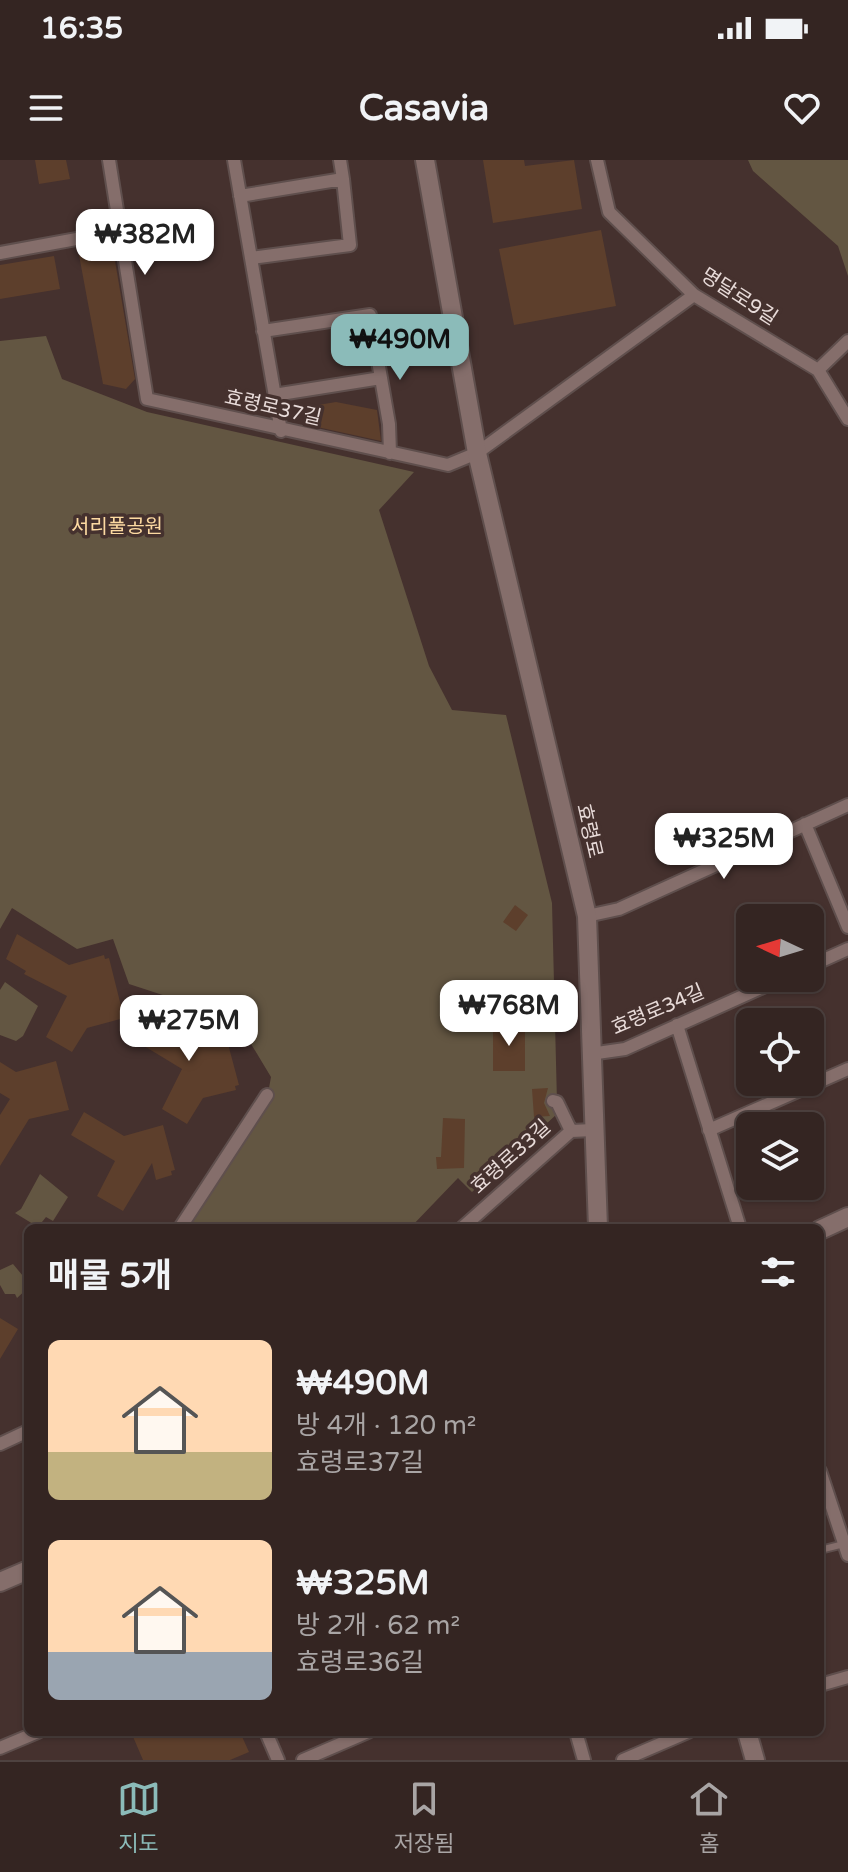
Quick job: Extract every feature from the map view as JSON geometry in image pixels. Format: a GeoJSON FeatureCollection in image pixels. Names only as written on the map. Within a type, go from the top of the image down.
{"type":"FeatureCollection","features":[{"type":"Feature","properties":{"kind":"main road","name":"효령로"},"geometry":{"type":"LineString","coordinates":[[425,160],[477,453],[587,916],[598,1224]]}},
{"type":"Feature","properties":{"kind":"main road"},"geometry":{"type":"LineString","coordinates":[[824,1228],[848,1217]]}},
{"type":"Feature","properties":{"kind":"main road"},"geometry":{"type":"LineString","coordinates":[[0,1582],[24,1572]]}},
{"type":"Feature","properties":{"kind":"main road"},"geometry":{"type":"LineString","coordinates":[[748,1736],[755,1760]]}},
{"type":"Feature","properties":{"kind":"street"},"geometry":{"type":"LineString","coordinates":[[0,253],[120,231],[109,160]]}},
{"type":"Feature","properties":{"kind":"street"},"geometry":{"type":"LineString","coordinates":[[234,160],[281,431]]}},
{"type":"Feature","properties":{"kind":"street"},"geometry":{"type":"LineString","coordinates":[[251,258],[350,245],[340,160]]}},
{"type":"Feature","properties":{"kind":"street","name":"명달로9길"},"geometry":{"type":"LineString","coordinates":[[597,160],[609,212],[694,295],[818,370],[848,419]]}},
{"type":"Feature","properties":{"kind":"street"},"geometry":{"type":"LineString","coordinates":[[240,196],[343,179]]}},
{"type":"Feature","properties":{"kind":"street","name":"효령로37길"},"geometry":{"type":"LineString","coordinates":[[120,231],[147,399],[281,431],[448,465],[477,453]]}},
{"type":"Feature","properties":{"kind":"street"},"geometry":{"type":"LineString","coordinates":[[477,453],[694,295]]}},
{"type":"Feature","properties":{"kind":"street"},"geometry":{"type":"LineString","coordinates":[[263,331],[370,315],[390,453]]}},
{"type":"Feature","properties":{"kind":"street"},"geometry":{"type":"LineString","coordinates":[[818,370],[848,341]]}},
{"type":"Feature","properties":{"kind":"street"},"geometry":{"type":"LineString","coordinates":[[274,395],[381,378]]}},
{"type":"Feature","properties":{"kind":"street"},"geometry":{"type":"LineString","coordinates":[[587,916],[619,909],[848,805]]}},
{"type":"Feature","properties":{"kind":"street"},"geometry":{"type":"LineString","coordinates":[[805,824],[848,927]]}},
{"type":"Feature","properties":{"kind":"street"},"geometry":{"type":"LineString","coordinates":[[824,960],[848,949]]}},
{"type":"Feature","properties":{"kind":"street","name":"효령로34길"},"geometry":{"type":"LineString","coordinates":[[590,1054],[625,1049],[751,992]]}},
{"type":"Feature","properties":{"kind":"street"},"geometry":{"type":"LineString","coordinates":[[677,1025],[739,1224]]}},
{"type":"Feature","properties":{"kind":"street"},"geometry":{"type":"LineString","coordinates":[[709,1130],[848,1069]]}},
{"type":"Feature","properties":{"kind":"street"},"geometry":{"type":"LineString","coordinates":[[183,1224],[267,1095]]}},
{"type":"Feature","properties":{"kind":"street"},"geometry":{"type":"LineString","coordinates":[[553,1101],[557,1102],[571,1131]]}},
{"type":"Feature","properties":{"kind":"street","name":"효령로33길"},"geometry":{"type":"LineString","coordinates":[[466,1224],[571,1131],[593,1130]]}},
{"type":"Feature","properties":{"kind":"street"},"geometry":{"type":"LineString","coordinates":[[0,1444],[24,1433]]}},
{"type":"Feature","properties":{"kind":"street"},"geometry":{"type":"LineString","coordinates":[[824,1483],[846,1550]]}},
{"type":"Feature","properties":{"kind":"street"},"geometry":{"type":"LineString","coordinates":[[824,1684],[848,1677]]}},
{"type":"Feature","properties":{"kind":"street"},"geometry":{"type":"LineString","coordinates":[[0,1748],[28,1736]]}},
{"type":"Feature","properties":{"kind":"street"},"geometry":{"type":"LineString","coordinates":[[268,1736],[278,1760]]}},
{"type":"Feature","properties":{"kind":"street"},"geometry":{"type":"LineString","coordinates":[[303,1760],[359,1736]]}},
{"type":"Feature","properties":{"kind":"street"},"geometry":{"type":"LineString","coordinates":[[577,1736],[584,1760]]}},
{"type":"Feature","properties":{"kind":"street"},"geometry":{"type":"LineString","coordinates":[[623,1760],[679,1736]]}},
{"type":"Feature","properties":{"kind":"lane"},"geometry":{"type":"LineString","coordinates":[[824,1550],[846,1550]]}},
{"type":"Feature","properties":{"kind":"green space"},"geometry":{"type":"Polygon","coordinates":[[[748,160],[848,160],[848,276],[838,246],[753,171],[748,160]]]}},
{"type":"Feature","properties":{"kind":"green space","name":"서리풀공원"},"geometry":{"type":"Polygon","coordinates":[[[46,336],[62,379],[147,412],[414,472],[379,510],[429,666],[452,710],[506,715],[552,903],[557,1114],[472,1192],[458,1178],[414,1224],[188,1224],[267,1099],[271,1077],[236,1019],[129,984],[113,939],[77,949],[12,908],[0,929],[0,341],[46,336]]]}},
{"type":"Feature","properties":{"kind":"green space"},"geometry":{"type":"Polygon","coordinates":[[[5,982],[38,1006],[23,1036],[16,1041],[0,1035],[0,990],[5,982]]]}},
{"type":"Feature","properties":{"kind":"green space"},"geometry":{"type":"Polygon","coordinates":[[[40,1174],[68,1197],[53,1221],[46,1217],[40,1224],[33,1224],[15,1213],[21,1209],[40,1174]]]}},
{"type":"Feature","properties":{"kind":"green space"},"geometry":{"type":"Polygon","coordinates":[[[13,1264],[24,1276],[24,1292],[17,1298],[15,1294],[5,1294],[0,1285],[0,1270],[13,1264]]]}},
{"type":"Feature","properties":{"kind":"building"},"geometry":{"type":"Polygon","coordinates":[[[35,160],[66,160],[70,179],[39,184],[35,160]]]}},
{"type":"Feature","properties":{"kind":"building"},"geometry":{"type":"Polygon","coordinates":[[[483,160],[524,160],[525,166],[574,160],[582,209],[493,223],[483,160]]]}},
{"type":"Feature","properties":{"kind":"building"},"geometry":{"type":"Polygon","coordinates":[[[601,230],[616,306],[514,325],[499,249],[601,230]]]}},
{"type":"Feature","properties":{"kind":"building"},"geometry":{"type":"Polygon","coordinates":[[[113,249],[135,379],[126,389],[103,384],[79,255],[113,249]]]}},
{"type":"Feature","properties":{"kind":"building"},"geometry":{"type":"Polygon","coordinates":[[[54,256],[60,289],[0,299],[0,265],[54,256]]]}},
{"type":"Feature","properties":{"kind":"building"},"geometry":{"type":"Polygon","coordinates":[[[336,402],[377,410],[381,441],[308,425],[312,406],[336,402]]]}},
{"type":"Feature","properties":{"kind":"building"},"geometry":{"type":"Polygon","coordinates":[[[515,905],[528,915],[516,931],[503,922],[515,905]]]}},
{"type":"Feature","properties":{"kind":"building"},"geometry":{"type":"Polygon","coordinates":[[[17,934],[69,965],[104,955],[105,959],[109,958],[124,1018],[87,1028],[72,1052],[46,1037],[67,996],[24,974],[26,971],[6,959],[17,934]]]}},
{"type":"Feature","properties":{"kind":"building"},"geometry":{"type":"Polygon","coordinates":[[[141,1010],[185,1036],[220,1026],[221,1030],[224,1029],[239,1085],[235,1086],[236,1090],[203,1098],[187,1124],[162,1109],[182,1069],[126,1035],[141,1010]]]}},
{"type":"Feature","properties":{"kind":"building"},"geometry":{"type":"Polygon","coordinates":[[[493,1025],[525,1025],[525,1071],[493,1071],[493,1025]]]}},
{"type":"Feature","properties":{"kind":"building"},"geometry":{"type":"Polygon","coordinates":[[[56,1061],[69,1110],[29,1119],[0,1166],[0,1115],[10,1099],[0,1093],[0,1062],[16,1072],[56,1061]]]}},
{"type":"Feature","properties":{"kind":"building"},"geometry":{"type":"Polygon","coordinates":[[[548,1088],[544,1103],[550,1116],[534,1117],[532,1089],[548,1088]]]}},
{"type":"Feature","properties":{"kind":"building"},"geometry":{"type":"Polygon","coordinates":[[[84,1112],[124,1136],[163,1125],[175,1170],[171,1171],[172,1175],[156,1180],[152,1163],[123,1211],[97,1196],[115,1161],[71,1135],[84,1112]]]}},
{"type":"Feature","properties":{"kind":"building"},"geometry":{"type":"Polygon","coordinates":[[[443,1118],[465,1119],[464,1168],[437,1169],[436,1157],[441,1157],[443,1118]]]}},
{"type":"Feature","properties":{"kind":"building"},"geometry":{"type":"Polygon","coordinates":[[[0,1318],[18,1329],[0,1359],[0,1318]]]}},
{"type":"Feature","properties":{"kind":"building"},"geometry":{"type":"Polygon","coordinates":[[[133,1736],[242,1736],[249,1752],[230,1760],[143,1760],[133,1736]]]}}]}
